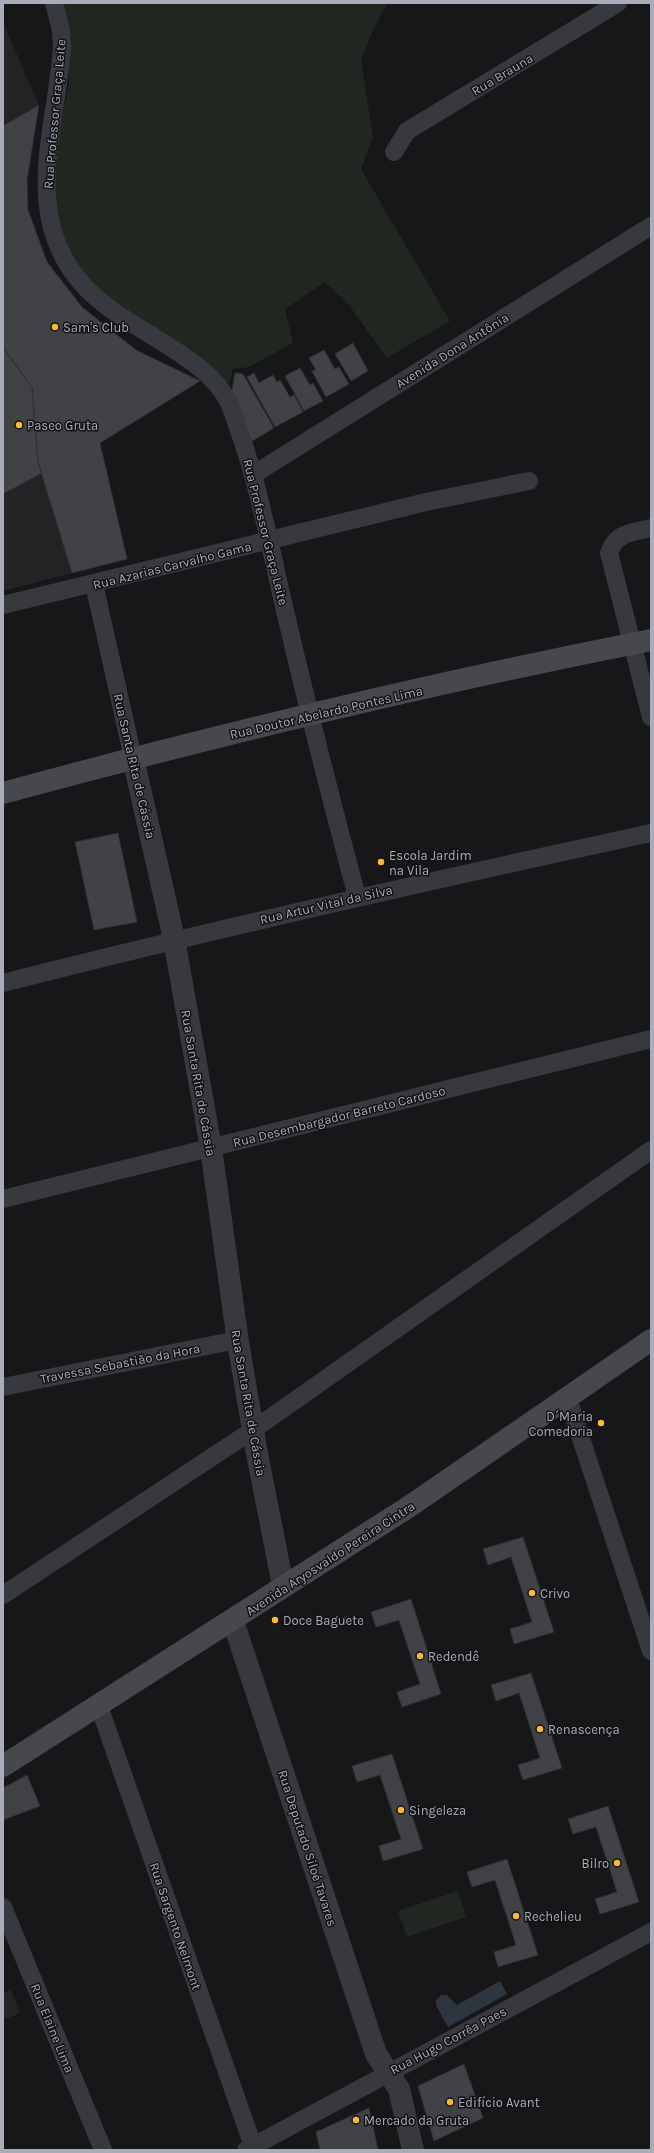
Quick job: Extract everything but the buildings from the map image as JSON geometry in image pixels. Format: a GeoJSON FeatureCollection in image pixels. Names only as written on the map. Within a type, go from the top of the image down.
{"type":"FeatureCollection","features":[{"type":"Feature","properties":{"kind":"main road","name":"Rua Doutor Abelardo Pontes Lima"},"geometry":{"type":"LineString","coordinates":[[3,794],[133,758],[309,714],[642,642]]}},
{"type":"Feature","properties":{"kind":"main road","name":"Avenida Aryosvaldo Pereira Cintra"},"geometry":{"type":"LineString","coordinates":[[3,1766],[233,1621],[283,1586],[410,1506],[568,1399],[651,1340]]}},
{"type":"Feature","properties":{"kind":"street","name":"Rua Professor Graça Leite"},"geometry":{"type":"LineString","coordinates":[[54,3],[61,30],[62,46],[48,162],[46,194],[48,218],[57,245],[85,287],[105,305],[191,362],[214,382],[229,403],[254,474],[309,714],[357,897]]}},
{"type":"Feature","properties":{"kind":"street","name":"Rua Brauna"},"geometry":{"type":"LineString","coordinates":[[394,152],[407,132],[618,3]]}},
{"type":"Feature","properties":{"kind":"street","name":"Avenida Dona Antônia"},"geometry":{"type":"LineString","coordinates":[[254,474],[651,226]]}},
{"type":"Feature","properties":{"kind":"street","name":"Rua Azarias Carvalho Gama"},"geometry":{"type":"LineString","coordinates":[[3,605],[426,502],[529,481]]}},
{"type":"Feature","properties":{"kind":"street"},"geometry":{"type":"LineString","coordinates":[[651,528],[617,538],[612,544],[609,553],[642,642],[651,717]]}},
{"type":"Feature","properties":{"kind":"street","name":"Rua Santa Rita de Cássia"},"geometry":{"type":"LineString","coordinates":[[94,584],[174,939],[211,1148],[237,1340],[283,1586]]}},
{"type":"Feature","properties":{"kind":"street","name":"Rua Artur Vital da Silva"},"geometry":{"type":"LineString","coordinates":[[3,983],[174,939],[357,897],[651,833]]}},
{"type":"Feature","properties":{"kind":"street","name":"Rua Desembargador Barreto Cardoso"},"geometry":{"type":"LineString","coordinates":[[3,1199],[651,1038]]}},
{"type":"Feature","properties":{"kind":"street"},"geometry":{"type":"LineString","coordinates":[[3,1595],[253,1430],[651,1150]]}},
{"type":"Feature","properties":{"kind":"street","name":"Travessa Sebastião da Hora"},"geometry":{"type":"LineString","coordinates":[[3,1387],[237,1340]]}},
{"type":"Feature","properties":{"kind":"street"},"geometry":{"type":"LineString","coordinates":[[568,1399],[651,1651]]}},
{"type":"Feature","properties":{"kind":"street","name":"Rua Deputado Siloé Tavares"},"geometry":{"type":"LineString","coordinates":[[233,1621],[376,2054],[399,2089],[413,2150]]}},
{"type":"Feature","properties":{"kind":"street","name":"Rua Sargento Nelmont"},"geometry":{"type":"LineString","coordinates":[[99,1706],[250,2148]]}},
{"type":"Feature","properties":{"kind":"street","name":"Rua Elaine Lima"},"geometry":{"type":"LineString","coordinates":[[3,1907],[103,2150]]}},
{"type":"Feature","properties":{"kind":"street","name":"Rua Hugo Corrêa Paes"},"geometry":{"type":"LineString","coordinates":[[250,2148],[651,1932]]}},
{"type":"Feature","properties":{"kind":"shaded area"},"geometry":{"type":"Polygon","coordinates":[[[61,3],[388,3],[373,30],[361,60],[373,137],[361,169],[450,321],[387,358],[349,305],[325,282],[285,309],[293,343],[249,367],[233,369],[228,387],[84,280],[58,232],[51,176],[69,83],[68,34],[61,3]]]}},
{"type":"Feature","properties":{"kind":"shaded area","name":"Sam's Club"},"geometry":{"type":"Polygon","coordinates":[[[3,22],[39,105],[27,180],[28,210],[47,262],[82,307],[136,350],[200,381],[100,443],[127,559],[3,591],[3,22]]]}},
{"type":"Feature","properties":{"kind":"shaded area"},"geometry":{"type":"Polygon","coordinates":[[[458,1891],[466,1917],[407,1937],[398,1911],[458,1891]]]}},
{"type":"Feature","properties":{"kind":"shaded area"},"geometry":{"type":"Polygon","coordinates":[[[500,1981],[507,1994],[448,2027],[436,2005],[436,2000],[441,1995],[447,1995],[457,2005],[500,1981]]]}},
{"type":"Feature","properties":{"kind":"shaded area"},"geometry":{"type":"Polygon","coordinates":[[[11,1990],[20,2013],[3,2020],[3,1993],[11,1990]]]}},
{"type":"Feature","properties":{"kind":"place","name":"Sam's Club"},"geometry":{"type":"Point","coordinates":[55,327]}},
{"type":"Feature","properties":{"kind":"place","name":"Paseo Gruta"},"geometry":{"type":"Point","coordinates":[19,425]}},
{"type":"Feature","properties":{"kind":"place","name":"Escola Jardim na Vila"},"geometry":{"type":"Point","coordinates":[381,862]}},
{"type":"Feature","properties":{"kind":"place","name":"D´Maria Comedoria"},"geometry":{"type":"Point","coordinates":[601,1423]}},
{"type":"Feature","properties":{"kind":"place","name":"Crivo"},"geometry":{"type":"Point","coordinates":[532,1593]}},
{"type":"Feature","properties":{"kind":"place","name":"Doce Baguete"},"geometry":{"type":"Point","coordinates":[275,1620]}},
{"type":"Feature","properties":{"kind":"place","name":"Redendê"},"geometry":{"type":"Point","coordinates":[420,1656]}},
{"type":"Feature","properties":{"kind":"place","name":"Renascença"},"geometry":{"type":"Point","coordinates":[540,1729]}},
{"type":"Feature","properties":{"kind":"place","name":"Singeleza"},"geometry":{"type":"Point","coordinates":[401,1810]}},
{"type":"Feature","properties":{"kind":"place","name":"Bilro"},"geometry":{"type":"Point","coordinates":[617,1863]}},
{"type":"Feature","properties":{"kind":"place","name":"Rechelieu"},"geometry":{"type":"Point","coordinates":[516,1916]}},
{"type":"Feature","properties":{"kind":"place","name":"Edifício Avant"},"geometry":{"type":"Point","coordinates":[450,2102]}},
{"type":"Feature","properties":{"kind":"place","name":"Mercado da Gruta"},"geometry":{"type":"Point","coordinates":[356,2120]}}]}
